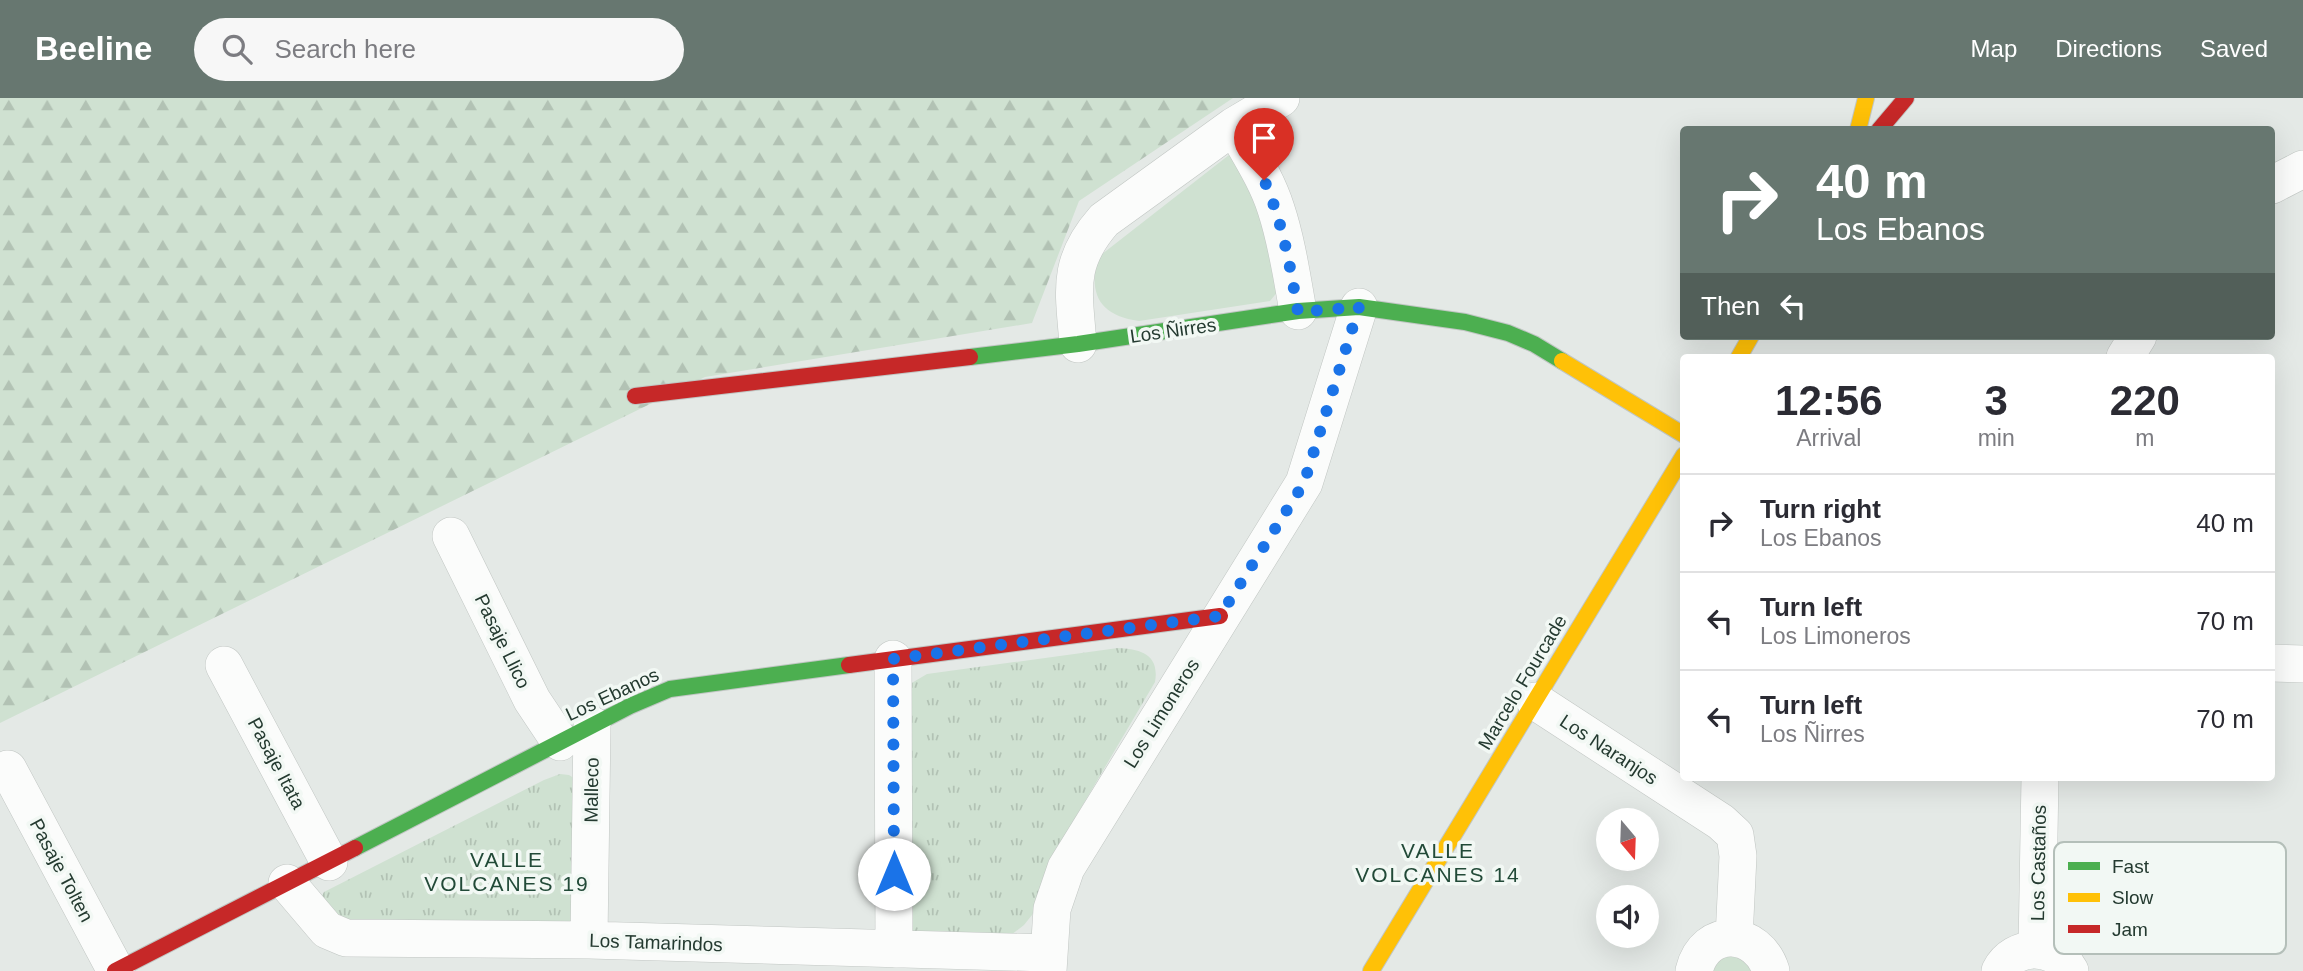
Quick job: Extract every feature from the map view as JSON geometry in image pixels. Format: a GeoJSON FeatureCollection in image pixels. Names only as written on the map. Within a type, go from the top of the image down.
{"type":"FeatureCollection","features":[{"type":"Feature","properties":{"kind":"street"},"geometry":{"type":"LineString","coordinates":[[1078,344],[1074,283],[1080,253],[1089,237],[1104,220],[1234,126],[1281,98]]}},
{"type":"Feature","properties":{"kind":"street"},"geometry":{"type":"LineString","coordinates":[[1859,126],[1866,98]]}},
{"type":"Feature","properties":{"kind":"street"},"geometry":{"type":"LineString","coordinates":[[1883,126],[1906,98]]}},
{"type":"Feature","properties":{"kind":"street"},"geometry":{"type":"LineString","coordinates":[[1234,126],[1276,208],[1298,312]]}},
{"type":"Feature","properties":{"kind":"street"},"geometry":{"type":"LineString","coordinates":[[2275,183],[2303,169]]}},
{"type":"Feature","properties":{"kind":"street","name":"Los Ñirres"},"geometry":{"type":"LineString","coordinates":[[635,396],[1078,344],[1298,312],[1359,307],[1465,322],[1508,333],[1534,344],[1680,433]]}},
{"type":"Feature","properties":{"kind":"street","name":"Los Limoneros"},"geometry":{"type":"LineString","coordinates":[[1048,962],[1052,909],[1066,868],[1304,483],[1359,307]]}},
{"type":"Feature","properties":{"kind":"street","name":"Marcelo Fourcade"},"geometry":{"type":"LineString","coordinates":[[1371,971],[1680,462]]}},
{"type":"Feature","properties":{"kind":"street","name":"Pasaje Llico"},"geometry":{"type":"LineString","coordinates":[[451,536],[532,700],[560,742]]}},
{"type":"Feature","properties":{"kind":"street","name":"Los Ebanos"},"geometry":{"type":"LineString","coordinates":[[115,971],[592,725],[670,689],[1220,616]]}},
{"type":"Feature","properties":{"kind":"street"},"geometry":{"type":"LineString","coordinates":[[893,659],[894,949]]}},
{"type":"Feature","properties":{"kind":"street"},"geometry":{"type":"LineString","coordinates":[[2275,663],[2303,664]]}},
{"type":"Feature","properties":{"kind":"street","name":"Pasaje Itata"},"geometry":{"type":"LineString","coordinates":[[224,665],[329,862]]}},
{"type":"Feature","properties":{"kind":"street","name":"Los Naranjos"},"geometry":{"type":"LineString","coordinates":[[1535,701],[1721,822],[1735,835],[1738,856],[1734,937]]}},
{"type":"Feature","properties":{"kind":"street","name":"Malleco"},"geometry":{"type":"LineString","coordinates":[[589,940],[592,725]]}},
{"type":"Feature","properties":{"kind":"street","name":"Pasaje Tolten"},"geometry":{"type":"LineString","coordinates":[[8,769],[115,971]]}},
{"type":"Feature","properties":{"kind":"street","name":"Los Castaños"},"geometry":{"type":"LineString","coordinates":[[2037,949],[2040,781]]}},
{"type":"Feature","properties":{"kind":"street","name":"Los Tamarindos"},"geometry":{"type":"LineString","coordinates":[[287,883],[327,930],[346,938],[589,940],[894,949],[1048,962]]}},
{"type":"Feature","properties":{"kind":"street"},"geometry":{"type":"LineString","coordinates":[[1397,932],[1401,958]]}},
{"type":"Feature","properties":{"kind":"street"},"geometry":{"type":"LineString","coordinates":[[1694,971],[1702,952],[1711,944],[1734,937],[1759,948],[1767,958],[1771,971]]}},
{"type":"Feature","properties":{"kind":"street","name":"Los Castaños"},"geometry":{"type":"LineString","coordinates":[[2000,971],[2011,957],[2023,951],[2037,949],[2049,951],[2059,957],[2070,971]]}},
{"type":"Feature","properties":{"kind":"green space"},"geometry":{"type":"Polygon","coordinates":[[[0,98],[1233,98],[1079,201],[1032,323],[705,377],[0,723],[0,98]]]}},
{"type":"Feature","properties":{"kind":"green space"},"geometry":{"type":"Polygon","coordinates":[[[1229,155],[1242,167],[1254,186],[1279,290],[1270,301],[1139,321],[1115,314],[1106,308],[1096,293],[1097,258],[1229,155]]]}},
{"type":"Feature","properties":{"kind":"green space"},"geometry":{"type":"Polygon","coordinates":[[[1118,648],[1147,655],[1154,665],[1155,682],[1051,859],[1039,902],[1032,915],[1011,935],[909,942],[910,684],[927,674],[1118,648]]]}},
{"type":"Feature","properties":{"kind":"green space"},"geometry":{"type":"Polygon","coordinates":[[[560,774],[569,775],[580,782],[573,924],[343,930],[318,903],[324,892],[560,774]]]}},
{"type":"Feature","properties":{"kind":"green space"},"geometry":{"type":"Polygon","coordinates":[[[1734,950],[1758,971],[1707,971],[1709,966],[1734,950]]]}},
{"type":"Feature","properties":{"kind":"traffic: fast"},"geometry":{"type":"LineString","coordinates":[[970,357],[1078,344],[1298,311],[1359,307],[1465,322],[1508,333],[1534,344],[1562,361]]}},
{"type":"Feature","properties":{"kind":"traffic: fast"},"geometry":{"type":"LineString","coordinates":[[355,848],[630,706],[670,689],[849,665]]}},
{"type":"Feature","properties":{"kind":"traffic: slow"},"geometry":{"type":"LineString","coordinates":[[1859,126],[1866,98]]}},
{"type":"Feature","properties":{"kind":"traffic: slow"},"geometry":{"type":"LineString","coordinates":[[1741,354],[1749,340]]}},
{"type":"Feature","properties":{"kind":"traffic: slow"},"geometry":{"type":"LineString","coordinates":[[1562,361],[1680,433]]}},
{"type":"Feature","properties":{"kind":"traffic: slow"},"geometry":{"type":"LineString","coordinates":[[1371,971],[1680,462]]}},
{"type":"Feature","properties":{"kind":"traffic: jam"},"geometry":{"type":"LineString","coordinates":[[1882,126],[1906,98]]}},
{"type":"Feature","properties":{"kind":"traffic: jam"},"geometry":{"type":"LineString","coordinates":[[635,396],[970,357]]}},
{"type":"Feature","properties":{"kind":"traffic: jam"},"geometry":{"type":"LineString","coordinates":[[849,665],[1220,616]]}},
{"type":"Feature","properties":{"kind":"traffic: jam"},"geometry":{"type":"LineString","coordinates":[[115,971],[355,848]]}},
{"type":"Feature","properties":{"kind":"district","name":"VALLE VOLCANES 14"},"geometry":{"type":"Point","coordinates":[1438,863]}},
{"type":"Feature","properties":{"kind":"district","name":"VALLE VOLCANES 19"},"geometry":{"type":"Point","coordinates":[507,872]}},
{"type":"Feature","properties":{"kind":"route"},"geometry":{"type":"LineString","coordinates":[[894,874],[893,659],[1220,616],[1304,483],[1359,307],[1298,312],[1284,237],[1264,180]]}}]}
